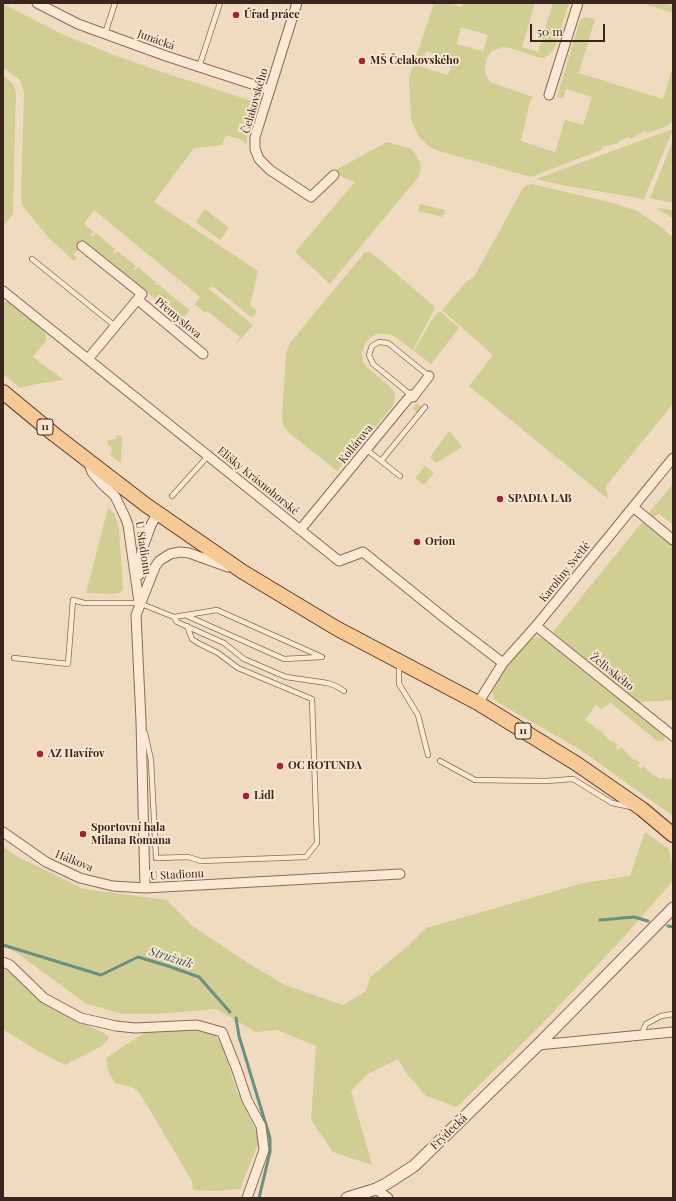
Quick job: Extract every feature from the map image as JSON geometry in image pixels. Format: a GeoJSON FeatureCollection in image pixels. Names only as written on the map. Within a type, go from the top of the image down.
{"type":"FeatureCollection","features":[{"type":"Feature","properties":{"kind":"main road","name":"11"},"geometry":{"type":"LineString","coordinates":[[3,392],[88,461],[157,514],[244,572],[336,628],[478,703],[577,764],[642,810],[673,835]]}},
{"type":"Feature","properties":{"kind":"street","name":"Junácká"},"geometry":{"type":"LineString","coordinates":[[37,3],[78,24],[199,67],[270,90]]}},
{"type":"Feature","properties":{"kind":"street","name":"Čelakovského"},"geometry":{"type":"LineString","coordinates":[[297,3],[255,137],[255,149],[259,160],[270,170],[311,197],[334,175]]}},
{"type":"Feature","properties":{"kind":"street"},"geometry":{"type":"LineString","coordinates":[[549,95],[578,3]]}},
{"type":"Feature","properties":{"kind":"street","name":"Přemyslova"},"geometry":{"type":"LineString","coordinates":[[82,246],[142,294],[88,359]]}},
{"type":"Feature","properties":{"kind":"street","name":"Elišky Krásnohorské"},"geometry":{"type":"LineString","coordinates":[[3,291],[339,561],[363,552],[446,620],[503,663]]}},
{"type":"Feature","properties":{"kind":"street","name":"Přemyslova"},"geometry":{"type":"LineString","coordinates":[[138,300],[203,354]]}},
{"type":"Feature","properties":{"kind":"street","name":"Kollárova"},"geometry":{"type":"LineString","coordinates":[[300,530],[411,395],[414,397],[429,376]]}},
{"type":"Feature","properties":{"kind":"street","name":"Karolíny Světlé"},"geometry":{"type":"LineString","coordinates":[[478,703],[503,663],[536,626],[673,458]]}},
{"type":"Feature","properties":{"kind":"street","name":"U Stadionu"},"geometry":{"type":"LineString","coordinates":[[88,461],[92,472],[115,496],[128,525],[139,603]]}},
{"type":"Feature","properties":{"kind":"street"},"geometry":{"type":"LineString","coordinates":[[633,507],[673,540]]}},
{"type":"Feature","properties":{"kind":"street","name":"U Stadionu"},"geometry":{"type":"LineString","coordinates":[[139,603],[140,564],[142,550],[148,531],[157,514]]}},
{"type":"Feature","properties":{"kind":"street","name":"U Stadionu"},"geometry":{"type":"LineString","coordinates":[[244,572],[195,555],[183,552],[176,553],[164,558],[155,566],[139,603],[136,615],[141,721],[144,888],[400,874]]}},
{"type":"Feature","properties":{"kind":"street","name":"Želivského"},"geometry":{"type":"LineString","coordinates":[[536,626],[673,736]]}},
{"type":"Feature","properties":{"kind":"street","name":"Hálkova"},"geometry":{"type":"LineString","coordinates":[[3,832],[46,862],[80,878],[113,886],[144,888]]}},
{"type":"Feature","properties":{"kind":"street","name":"Frýdecká"},"geometry":{"type":"LineString","coordinates":[[347,1198],[376,1189],[396,1179],[414,1166],[538,1045],[673,908]]}},
{"type":"Feature","properties":{"kind":"street"},"geometry":{"type":"LineString","coordinates":[[3,962],[10,966],[44,998],[81,1018],[116,1026],[135,1028],[197,1025],[222,1032],[247,1100],[261,1126],[264,1150],[247,1198]]}},
{"type":"Feature","properties":{"kind":"street"},"geometry":{"type":"LineString","coordinates":[[538,1045],[673,1032]]}},
{"type":"Feature","properties":{"kind":"street"},"geometry":{"type":"LineString","coordinates":[[376,1189],[388,1198]]}},
{"type":"Feature","properties":{"kind":"lane"},"geometry":{"type":"LineString","coordinates":[[105,34],[115,3]]}},
{"type":"Feature","properties":{"kind":"lane"},"geometry":{"type":"LineString","coordinates":[[199,67],[220,3]]}},
{"type":"Feature","properties":{"kind":"lane"},"geometry":{"type":"LineString","coordinates":[[32,259],[115,326]]}},
{"type":"Feature","properties":{"kind":"lane"},"geometry":{"type":"LineString","coordinates":[[411,395],[373,364],[369,355],[372,346],[379,342],[388,343],[429,376]]}},
{"type":"Feature","properties":{"kind":"lane"},"geometry":{"type":"LineString","coordinates":[[381,461],[425,407]]}},
{"type":"Feature","properties":{"kind":"lane"},"geometry":{"type":"LineString","coordinates":[[367,450],[400,476]]}},
{"type":"Feature","properties":{"kind":"lane"},"geometry":{"type":"LineString","coordinates":[[172,496],[208,456]]}},
{"type":"Feature","properties":{"kind":"lane"},"geometry":{"type":"LineString","coordinates":[[14,658],[68,664],[73,600],[84,603],[139,603],[174,616],[218,610],[322,657],[284,658],[184,615]]}},
{"type":"Feature","properties":{"kind":"lane"},"geometry":{"type":"LineString","coordinates":[[174,616],[177,622],[224,643],[244,659],[286,677],[327,683],[344,691]]}},
{"type":"Feature","properties":{"kind":"lane"},"geometry":{"type":"LineString","coordinates":[[141,721],[151,760],[156,858],[188,857],[201,861],[306,857],[317,844],[312,699],[238,668],[218,653],[192,639],[187,626]]}},
{"type":"Feature","properties":{"kind":"lane"},"geometry":{"type":"LineString","coordinates":[[399,661],[399,684],[418,715],[428,755]]}},
{"type":"Feature","properties":{"kind":"lane"},"geometry":{"type":"LineString","coordinates":[[440,761],[475,780],[546,781],[573,779],[612,803],[642,810]]}},
{"type":"Feature","properties":{"kind":"lane"},"geometry":{"type":"LineString","coordinates":[[640,1036],[646,1024],[661,1016],[673,1014]]}},
{"type":"Feature","properties":{"kind":"shaded area"},"geometry":{"type":"Polygon","coordinates":[[[434,3],[449,3],[461,7],[463,3],[535,3],[522,47],[538,52],[553,3],[569,3],[555,47],[549,55],[543,58],[503,47],[492,51],[486,59],[485,72],[490,82],[533,97],[530,101],[521,141],[555,152],[565,120],[583,125],[592,97],[566,89],[563,98],[557,97],[580,20],[586,17],[595,19],[579,73],[663,99],[673,66],[673,121],[667,126],[648,133],[646,131],[630,139],[629,137],[619,141],[618,143],[602,147],[601,150],[531,177],[439,151],[430,147],[419,137],[413,125],[411,118],[409,78],[434,3]],[[461,27],[457,44],[483,51],[488,35],[461,27]],[[426,51],[421,67],[448,75],[453,59],[426,51]]]}},
{"type":"Feature","properties":{"kind":"shaded area"},"geometry":{"type":"Polygon","coordinates":[[[648,3],[663,3],[673,6],[673,13],[648,5],[648,3]]]}},
{"type":"Feature","properties":{"kind":"shaded area"},"geometry":{"type":"Polygon","coordinates":[[[3,4],[62,34],[111,54],[255,103],[246,146],[244,142],[239,139],[226,135],[222,145],[194,148],[154,202],[258,271],[250,305],[257,311],[253,317],[251,317],[214,287],[208,288],[253,325],[235,346],[240,337],[207,311],[205,313],[195,304],[200,297],[94,210],[84,224],[94,232],[91,235],[93,237],[96,233],[115,249],[114,254],[117,251],[136,266],[134,268],[135,270],[138,267],[156,282],[155,284],[158,284],[190,310],[178,323],[169,316],[171,312],[85,242],[73,255],[77,258],[74,261],[49,238],[25,209],[22,204],[21,194],[24,93],[20,80],[3,68],[3,4]]]}},
{"type":"Feature","properties":{"kind":"shaded area"},"geometry":{"type":"Polygon","coordinates":[[[3,75],[13,84],[16,93],[13,214],[3,227],[3,75]]]}},
{"type":"Feature","properties":{"kind":"shaded area"},"geometry":{"type":"Polygon","coordinates":[[[673,129],[644,199],[536,179],[673,129]]]}},
{"type":"Feature","properties":{"kind":"shaded area"},"geometry":{"type":"Polygon","coordinates":[[[673,140],[673,203],[650,198],[673,140]]]}},
{"type":"Feature","properties":{"kind":"shaded area"},"geometry":{"type":"Polygon","coordinates":[[[387,142],[411,149],[415,153],[421,168],[419,176],[330,284],[295,252],[355,182],[344,178],[334,171],[387,142]]]}},
{"type":"Feature","properties":{"kind":"shaded area"},"geometry":{"type":"Polygon","coordinates":[[[532,184],[613,203],[637,211],[673,237],[673,404],[606,486],[608,499],[469,386],[493,355],[442,310],[466,282],[474,277],[523,188],[532,184]]]}},
{"type":"Feature","properties":{"kind":"shaded area"},"geometry":{"type":"Polygon","coordinates":[[[420,204],[445,210],[443,217],[418,211],[420,204]]]}},
{"type":"Feature","properties":{"kind":"shaded area"},"geometry":{"type":"Polygon","coordinates":[[[656,208],[673,210],[673,219],[672,218],[656,208]]]}},
{"type":"Feature","properties":{"kind":"shaded area"},"geometry":{"type":"Polygon","coordinates":[[[205,209],[229,228],[220,240],[196,222],[205,209]]]}},
{"type":"Feature","properties":{"kind":"shaded area"},"geometry":{"type":"Polygon","coordinates":[[[365,252],[373,254],[435,307],[413,350],[394,336],[388,334],[376,334],[365,344],[362,353],[363,362],[392,389],[395,393],[395,398],[392,407],[337,471],[288,432],[284,427],[282,419],[286,353],[290,343],[365,252]]]}},
{"type":"Feature","properties":{"kind":"shaded area"},"geometry":{"type":"Polygon","coordinates":[[[3,301],[5,303],[7,301],[44,331],[46,341],[33,357],[64,380],[20,388],[3,374],[3,301]]]}},
{"type":"Feature","properties":{"kind":"shaded area"},"geometry":{"type":"Polygon","coordinates":[[[438,312],[441,312],[459,328],[431,364],[414,351],[438,312]]]}},
{"type":"Feature","properties":{"kind":"shaded area"},"geometry":{"type":"Polygon","coordinates":[[[417,403],[423,408],[380,460],[380,457],[417,413],[413,408],[417,403]]]}},
{"type":"Feature","properties":{"kind":"shaded area"},"geometry":{"type":"Polygon","coordinates":[[[449,431],[462,447],[436,463],[430,457],[449,431]]]}},
{"type":"Feature","properties":{"kind":"shaded area"},"geometry":{"type":"Polygon","coordinates":[[[117,435],[122,437],[121,463],[110,455],[112,451],[107,440],[116,439],[117,435]]]}},
{"type":"Feature","properties":{"kind":"shaded area"},"geometry":{"type":"Polygon","coordinates":[[[425,466],[434,473],[424,485],[415,478],[425,466]]]}},
{"type":"Feature","properties":{"kind":"shaded area"},"geometry":{"type":"Polygon","coordinates":[[[673,484],[673,525],[660,514],[650,518],[647,515],[673,484]]]}},
{"type":"Feature","properties":{"kind":"shaded area"},"geometry":{"type":"Polygon","coordinates":[[[108,508],[115,514],[119,529],[123,589],[120,593],[111,594],[86,593],[108,508]]]}},
{"type":"Feature","properties":{"kind":"shaded area"},"geometry":{"type":"Polygon","coordinates":[[[643,521],[673,544],[673,700],[638,702],[553,632],[643,521]]]}},
{"type":"Feature","properties":{"kind":"shaded area"},"geometry":{"type":"Polygon","coordinates":[[[536,637],[549,640],[665,736],[664,740],[662,741],[656,740],[611,703],[601,709],[596,705],[585,720],[595,726],[597,730],[598,729],[612,742],[613,741],[618,745],[616,748],[618,750],[621,747],[634,760],[635,759],[640,763],[638,766],[641,768],[643,766],[658,778],[673,778],[673,816],[579,749],[494,699],[492,689],[494,681],[525,643],[536,637]]]}},
{"type":"Feature","properties":{"kind":"shaded area"},"geometry":{"type":"Polygon","coordinates":[[[645,832],[669,849],[673,868],[673,881],[621,940],[541,1025],[457,1107],[426,1096],[407,1074],[398,1059],[368,1074],[351,1091],[372,1165],[333,1152],[311,1120],[316,1046],[277,1030],[256,1032],[216,1009],[156,1014],[122,1014],[85,1003],[17,953],[3,945],[3,847],[18,857],[84,889],[167,900],[191,925],[248,963],[285,985],[343,1005],[366,991],[370,977],[409,945],[426,928],[583,883],[630,876],[645,832]]]}},
{"type":"Feature","properties":{"kind":"shaded area"},"geometry":{"type":"Polygon","coordinates":[[[3,967],[69,1016],[106,1034],[109,1037],[108,1040],[102,1046],[65,1065],[7,1032],[3,1029],[3,967]]]}},
{"type":"Feature","properties":{"kind":"shaded area"},"geometry":{"type":"Polygon","coordinates":[[[177,1029],[200,1029],[211,1032],[221,1041],[237,1092],[257,1132],[258,1144],[240,1189],[215,1191],[193,1190],[192,1181],[139,1092],[132,1087],[115,1083],[108,1071],[106,1058],[144,1033],[177,1029]]]}},
{"type":"Feature","properties":{"kind":"waterway","name":"Stružník"},"geometry":{"type":"LineString","coordinates":[[600,920],[634,917],[648,921]]}},
{"type":"Feature","properties":{"kind":"waterway","name":"Stružník"},"geometry":{"type":"LineString","coordinates":[[668,926],[673,927]]}},
{"type":"Feature","properties":{"kind":"waterway","name":"Stružník"},"geometry":{"type":"LineString","coordinates":[[3,945],[101,975],[138,957],[199,977],[230,1012]]}},
{"type":"Feature","properties":{"kind":"waterway"},"geometry":{"type":"LineString","coordinates":[[236,1018],[239,1036],[270,1138],[270,1152],[259,1198]]}},
{"type":"Feature","properties":{"kind":"place","name":"Úřad práce"},"geometry":{"type":"Point","coordinates":[236,15]}},
{"type":"Feature","properties":{"kind":"place","name":"MŠ Čelakovského"},"geometry":{"type":"Point","coordinates":[362,61]}},
{"type":"Feature","properties":{"kind":"place","name":"SPADIA LAB"},"geometry":{"type":"Point","coordinates":[500,499]}},
{"type":"Feature","properties":{"kind":"place","name":"Orion"},"geometry":{"type":"Point","coordinates":[417,542]}},
{"type":"Feature","properties":{"kind":"place","name":"AZ Havířov"},"geometry":{"type":"Point","coordinates":[40,754]}},
{"type":"Feature","properties":{"kind":"place","name":"OC ROTUNDA"},"geometry":{"type":"Point","coordinates":[280,766]}},
{"type":"Feature","properties":{"kind":"place","name":"Lidl"},"geometry":{"type":"Point","coordinates":[246,796]}},
{"type":"Feature","properties":{"kind":"place","name":"Sportovní hala Milana Romana"},"geometry":{"type":"Point","coordinates":[83,834]}}]}
